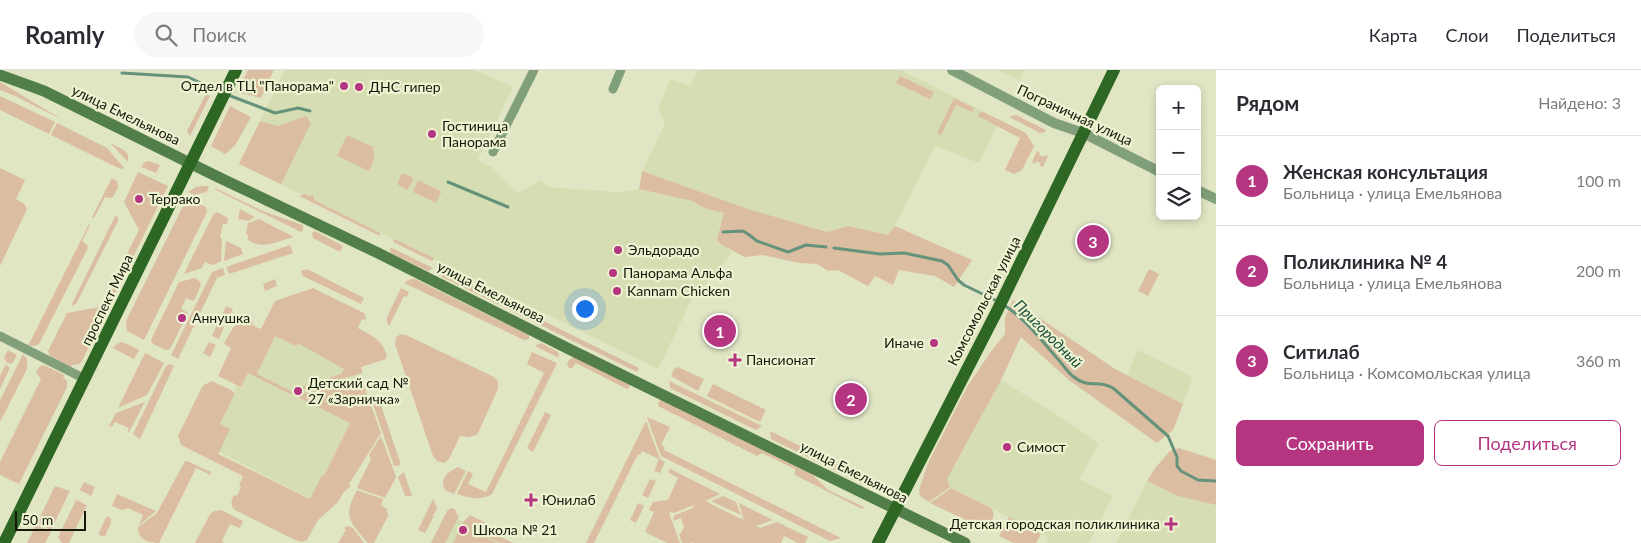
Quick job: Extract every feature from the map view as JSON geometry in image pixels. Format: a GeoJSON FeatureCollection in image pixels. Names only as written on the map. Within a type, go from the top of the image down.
{"type":"FeatureCollection","features":[{"type":"Feature","properties":{"kind":"main road","name":"проспект Мира"},"geometry":{"type":"LineString","coordinates":[[4,543],[236,70]]}},
{"type":"Feature","properties":{"kind":"main road","name":"Комсомольская улица"},"geometry":{"type":"LineString","coordinates":[[878,543],[1001,303],[1114,70]]}},
{"type":"Feature","properties":{"kind":"main road","name":"улица Емельянова"},"geometry":{"type":"LineString","coordinates":[[0,75],[44,91],[392,260],[965,543]]}},
{"type":"Feature","properties":{"kind":"street"},"geometry":{"type":"LineString","coordinates":[[493,152],[534,70]]}},
{"type":"Feature","properties":{"kind":"street"},"geometry":{"type":"LineString","coordinates":[[613,89],[621,70]]}},
{"type":"Feature","properties":{"kind":"street","name":"Пограничная улица"},"geometry":{"type":"LineString","coordinates":[[952,70],[1054,123],[1082,133],[1156,170]]}},
{"type":"Feature","properties":{"kind":"street"},"geometry":{"type":"LineString","coordinates":[[1201,192],[1216,200]]}},
{"type":"Feature","properties":{"kind":"street"},"geometry":{"type":"LineString","coordinates":[[0,336],[85,379]]}},
{"type":"Feature","properties":{"kind":"shaded area"},"geometry":{"type":"Polygon","coordinates":[[[248,70],[274,70],[261,98],[237,92],[248,70]]]}},
{"type":"Feature","properties":{"kind":"shaded area"},"geometry":{"type":"Polygon","coordinates":[[[285,70],[475,70],[513,87],[478,160],[492,167],[518,193],[541,180],[549,187],[618,192],[639,189],[692,201],[704,208],[724,213],[722,245],[733,252],[703,287],[699,285],[658,369],[239,164],[285,70]]]}},
{"type":"Feature","properties":{"kind":"shaded area"},"geometry":{"type":"Polygon","coordinates":[[[698,70],[901,70],[1000,120],[979,163],[935,146],[895,226],[888,235],[848,226],[827,232],[748,209],[642,171],[665,124],[658,109],[670,79],[690,86],[698,70]]]}},
{"type":"Feature","properties":{"kind":"shaded area"},"geometry":{"type":"Polygon","coordinates":[[[998,70],[1024,70],[1020,81],[998,70]]]}},
{"type":"Feature","properties":{"kind":"shaded area"},"geometry":{"type":"Polygon","coordinates":[[[900,76],[934,92],[930,99],[896,83],[900,76]]]}},
{"type":"Feature","properties":{"kind":"shaded area"},"geometry":{"type":"Polygon","coordinates":[[[0,82],[63,120],[0,90],[0,82]]]}},
{"type":"Feature","properties":{"kind":"shaded area"},"geometry":{"type":"Polygon","coordinates":[[[206,94],[210,96],[190,136],[187,131],[206,94]]]}},
{"type":"Feature","properties":{"kind":"shaded area"},"geometry":{"type":"Polygon","coordinates":[[[0,96],[55,122],[49,134],[0,110],[0,96]]]}},
{"type":"Feature","properties":{"kind":"shaded area"},"geometry":{"type":"Polygon","coordinates":[[[954,98],[974,108],[972,112],[956,105],[941,135],[937,133],[954,98]]]}},
{"type":"Feature","properties":{"kind":"shaded area"},"geometry":{"type":"Polygon","coordinates":[[[230,106],[251,117],[235,146],[225,154],[211,146],[230,106]]]}},
{"type":"Feature","properties":{"kind":"shaded area"},"geometry":{"type":"Polygon","coordinates":[[[981,111],[1026,133],[1034,146],[1022,170],[1014,174],[1005,170],[1020,138],[978,116],[981,111]]]}},
{"type":"Feature","properties":{"kind":"shaded area"},"geometry":{"type":"Polygon","coordinates":[[[1016,115],[1046,130],[1045,132],[1040,133],[1009,117],[1016,115]]]}},
{"type":"Feature","properties":{"kind":"shaded area"},"geometry":{"type":"Polygon","coordinates":[[[306,116],[311,123],[281,184],[239,164],[260,121],[278,126],[306,116]]]}},
{"type":"Feature","properties":{"kind":"shaded area"},"geometry":{"type":"Polygon","coordinates":[[[57,123],[107,148],[124,168],[116,167],[51,135],[57,123]]]}},
{"type":"Feature","properties":{"kind":"shaded area"},"geometry":{"type":"Polygon","coordinates":[[[347,135],[373,147],[374,159],[369,171],[337,156],[347,135]]]}},
{"type":"Feature","properties":{"kind":"shaded area"},"geometry":{"type":"Polygon","coordinates":[[[110,143],[126,152],[128,162],[110,143]]]}},
{"type":"Feature","properties":{"kind":"shaded area"},"geometry":{"type":"Polygon","coordinates":[[[1037,151],[1043,157],[1045,155],[1048,156],[1043,167],[1036,161],[1035,164],[1032,162],[1037,151]]]}},
{"type":"Feature","properties":{"kind":"shaded area"},"geometry":{"type":"Polygon","coordinates":[[[149,161],[160,165],[156,173],[141,167],[145,162],[149,161]]]}},
{"type":"Feature","properties":{"kind":"shaded area"},"geometry":{"type":"Polygon","coordinates":[[[0,168],[25,180],[16,199],[24,204],[27,209],[0,266],[0,168]]]}},
{"type":"Feature","properties":{"kind":"shaded area"},"geometry":{"type":"Polygon","coordinates":[[[642,171],[748,209],[827,232],[848,226],[888,235],[895,226],[972,260],[954,287],[935,276],[899,270],[893,285],[875,276],[868,286],[838,270],[828,271],[817,264],[799,263],[763,255],[745,257],[722,245],[717,240],[724,213],[704,208],[692,201],[639,189],[642,171]]]}},
{"type":"Feature","properties":{"kind":"shaded area"},"geometry":{"type":"Polygon","coordinates":[[[138,172],[168,186],[82,361],[71,367],[50,356],[48,351],[67,313],[100,307],[139,230],[124,202],[138,172]]]}},
{"type":"Feature","properties":{"kind":"shaded area"},"geometry":{"type":"Polygon","coordinates":[[[402,173],[412,177],[413,180],[407,190],[397,184],[402,173]]]}},
{"type":"Feature","properties":{"kind":"shaded area"},"geometry":{"type":"Polygon","coordinates":[[[112,178],[117,181],[118,187],[113,197],[105,197],[94,218],[92,217],[112,178]]]}},
{"type":"Feature","properties":{"kind":"shaded area"},"geometry":{"type":"Polygon","coordinates":[[[418,180],[440,191],[441,193],[436,203],[413,192],[418,180]]]}},
{"type":"Feature","properties":{"kind":"shaded area"},"geometry":{"type":"Polygon","coordinates":[[[209,186],[207,192],[194,195],[188,192],[196,187],[209,186]]]}},
{"type":"Feature","properties":{"kind":"shaded area"},"geometry":{"type":"Polygon","coordinates":[[[215,188],[265,212],[303,225],[303,230],[301,232],[215,188]]]}},
{"type":"Feature","properties":{"kind":"shaded area"},"geometry":{"type":"Polygon","coordinates":[[[305,194],[314,195],[314,200],[380,233],[380,236],[299,196],[305,194]]]}},
{"type":"Feature","properties":{"kind":"shaded area"},"geometry":{"type":"Polygon","coordinates":[[[187,198],[206,207],[207,212],[144,340],[127,331],[126,321],[187,198]]]}},
{"type":"Feature","properties":{"kind":"shaded area"},"geometry":{"type":"Polygon","coordinates":[[[240,209],[255,217],[248,221],[238,219],[240,209]]]}},
{"type":"Feature","properties":{"kind":"shaded area"},"geometry":{"type":"Polygon","coordinates":[[[217,212],[228,218],[227,224],[223,224],[220,237],[222,239],[221,261],[213,265],[205,262],[202,268],[184,274],[213,215],[217,212]]]}},
{"type":"Feature","properties":{"kind":"shaded area"},"geometry":{"type":"Polygon","coordinates":[[[115,216],[118,217],[118,221],[76,304],[71,306],[115,216]]]}},
{"type":"Feature","properties":{"kind":"shaded area"},"geometry":{"type":"Polygon","coordinates":[[[259,219],[294,237],[264,245],[252,243],[247,239],[249,238],[246,233],[248,223],[259,219]]]}},
{"type":"Feature","properties":{"kind":"shaded area"},"geometry":{"type":"Polygon","coordinates":[[[89,224],[82,241],[88,248],[39,344],[28,346],[89,224]]]}},
{"type":"Feature","properties":{"kind":"shaded area"},"geometry":{"type":"Polygon","coordinates":[[[315,231],[343,246],[340,252],[313,238],[312,233],[315,231]]]}},
{"type":"Feature","properties":{"kind":"shaded area"},"geometry":{"type":"Polygon","coordinates":[[[394,239],[434,258],[432,261],[393,242],[394,239]]]}},
{"type":"Feature","properties":{"kind":"shaded area"},"geometry":{"type":"Polygon","coordinates":[[[226,241],[241,248],[243,254],[224,261],[226,241]]]}},
{"type":"Feature","properties":{"kind":"shaded area"},"geometry":{"type":"Polygon","coordinates":[[[290,245],[293,253],[229,274],[226,267],[290,245]]]}},
{"type":"Feature","properties":{"kind":"shaded area"},"geometry":{"type":"Polygon","coordinates":[[[390,247],[433,268],[428,271],[391,253],[390,247]]]}},
{"type":"Feature","properties":{"kind":"shaded area"},"geometry":{"type":"Polygon","coordinates":[[[223,268],[225,275],[217,278],[178,359],[171,355],[212,272],[223,268]]]}},
{"type":"Feature","properties":{"kind":"shaded area"},"geometry":{"type":"Polygon","coordinates":[[[307,269],[364,298],[361,304],[303,276],[301,271],[307,269]]]}},
{"type":"Feature","properties":{"kind":"shaded area"},"geometry":{"type":"Polygon","coordinates":[[[1149,269],[1159,274],[1148,296],[1138,291],[1149,269]]]}},
{"type":"Feature","properties":{"kind":"shaded area"},"geometry":{"type":"Polygon","coordinates":[[[442,271],[639,368],[637,372],[442,277],[442,271]]]}},
{"type":"Feature","properties":{"kind":"shaded area"},"geometry":{"type":"Polygon","coordinates":[[[195,278],[201,285],[194,301],[186,298],[181,309],[188,313],[170,349],[166,350],[153,344],[151,340],[179,282],[195,278]]]}},
{"type":"Feature","properties":{"kind":"shaded area"},"geometry":{"type":"Polygon","coordinates":[[[275,279],[277,286],[265,291],[263,284],[275,279]]]}},
{"type":"Feature","properties":{"kind":"shaded area"},"geometry":{"type":"Polygon","coordinates":[[[415,279],[529,335],[529,339],[524,340],[404,283],[415,279]]]}},
{"type":"Feature","properties":{"kind":"shaded area"},"geometry":{"type":"Polygon","coordinates":[[[313,288],[364,313],[366,318],[365,320],[362,319],[358,328],[379,341],[385,349],[386,359],[361,367],[363,373],[301,390],[302,387],[341,374],[344,369],[298,343],[296,346],[275,336],[257,374],[292,393],[290,394],[248,373],[241,387],[218,376],[231,348],[224,344],[238,323],[242,321],[253,322],[252,325],[261,329],[275,301],[313,288]]]}},
{"type":"Feature","properties":{"kind":"shaded area"},"geometry":{"type":"Polygon","coordinates":[[[401,288],[409,292],[407,297],[404,296],[389,326],[387,317],[401,288]]]}},
{"type":"Feature","properties":{"kind":"shaded area"},"geometry":{"type":"Polygon","coordinates":[[[1013,300],[1115,369],[1183,404],[1173,430],[1157,443],[1069,380],[1021,337],[1001,380],[947,479],[950,487],[929,502],[920,496],[919,490],[928,463],[967,387],[1005,334],[1005,318],[1013,300]]]}},
{"type":"Feature","properties":{"kind":"shaded area"},"geometry":{"type":"Polygon","coordinates":[[[226,306],[233,309],[227,321],[221,318],[226,306]]]}},
{"type":"Feature","properties":{"kind":"shaded area"},"geometry":{"type":"Polygon","coordinates":[[[217,324],[224,327],[219,339],[212,336],[217,324]]]}},
{"type":"Feature","properties":{"kind":"shaded area","name":"Детский сад № 27 «Зарничка»"},"geometry":{"type":"Polygon","coordinates":[[[265,330],[349,349],[377,434],[357,472],[347,467],[326,507],[206,445],[265,330]]]}},
{"type":"Feature","properties":{"kind":"shaded area"},"geometry":{"type":"Polygon","coordinates":[[[401,334],[494,377],[498,382],[498,389],[477,435],[460,436],[449,459],[444,463],[437,461],[433,456],[395,344],[396,337],[401,334]]]}},
{"type":"Feature","properties":{"kind":"shaded area"},"geometry":{"type":"Polygon","coordinates":[[[122,342],[139,350],[134,359],[113,348],[122,342]]]}},
{"type":"Feature","properties":{"kind":"shaded area"},"geometry":{"type":"Polygon","coordinates":[[[209,342],[216,345],[210,357],[203,353],[209,342]]]}},
{"type":"Feature","properties":{"kind":"shaded area"},"geometry":{"type":"Polygon","coordinates":[[[541,343],[558,352],[559,358],[535,346],[541,343]]]}},
{"type":"Feature","properties":{"kind":"shaded area"},"geometry":{"type":"Polygon","coordinates":[[[8,350],[17,355],[12,364],[6,362],[4,357],[8,350]]]}},
{"type":"Feature","properties":{"kind":"shaded area"},"geometry":{"type":"Polygon","coordinates":[[[1138,350],[1193,377],[1183,404],[1127,375],[1138,350]]]}},
{"type":"Feature","properties":{"kind":"shaded area"},"geometry":{"type":"Polygon","coordinates":[[[532,352],[557,363],[492,494],[479,498],[470,498],[457,494],[468,471],[473,474],[468,484],[486,492],[544,373],[527,364],[532,352]]]}},
{"type":"Feature","properties":{"kind":"shaded area"},"geometry":{"type":"Polygon","coordinates":[[[145,353],[164,363],[147,395],[118,408],[145,353]]]}},
{"type":"Feature","properties":{"kind":"shaded area"},"geometry":{"type":"Polygon","coordinates":[[[23,354],[27,359],[27,369],[0,422],[0,400],[23,354]]]}},
{"type":"Feature","properties":{"kind":"shaded area"},"geometry":{"type":"Polygon","coordinates":[[[574,357],[630,385],[629,388],[627,389],[576,363],[572,368],[569,368],[567,364],[574,357]]]}},
{"type":"Feature","properties":{"kind":"shaded area"},"geometry":{"type":"Polygon","coordinates":[[[6,364],[10,368],[0,389],[0,376],[6,364]]]}},
{"type":"Feature","properties":{"kind":"shaded area"},"geometry":{"type":"Polygon","coordinates":[[[170,364],[174,366],[140,439],[133,434],[166,366],[170,364]]]}},
{"type":"Feature","properties":{"kind":"shaded area"},"geometry":{"type":"Polygon","coordinates":[[[42,365],[64,375],[67,387],[19,484],[0,475],[0,462],[41,379],[36,372],[42,365]]]}},
{"type":"Feature","properties":{"kind":"shaded area"},"geometry":{"type":"Polygon","coordinates":[[[678,367],[704,379],[698,391],[671,376],[674,369],[678,367]]]}},
{"type":"Feature","properties":{"kind":"shaded area"},"geometry":{"type":"Polygon","coordinates":[[[361,377],[381,433],[349,484],[351,486],[344,492],[338,502],[318,520],[307,540],[301,542],[293,539],[235,510],[232,506],[232,501],[234,495],[237,496],[241,487],[239,486],[243,476],[181,445],[178,436],[202,387],[212,381],[235,393],[220,424],[230,429],[218,454],[310,499],[322,475],[324,476],[350,423],[296,396],[361,377]]]}},
{"type":"Feature","properties":{"kind":"shaded area"},"geometry":{"type":"Polygon","coordinates":[[[1001,380],[1062,418],[1099,444],[1079,479],[1113,496],[1089,543],[1047,543],[1049,538],[950,487],[947,479],[1001,380]]]}},
{"type":"Feature","properties":{"kind":"shaded area"},"geometry":{"type":"Polygon","coordinates":[[[669,381],[762,426],[756,430],[670,388],[669,381]]]}},
{"type":"Feature","properties":{"kind":"shaded area"},"geometry":{"type":"Polygon","coordinates":[[[713,384],[766,410],[760,422],[707,396],[713,384]]]}},
{"type":"Feature","properties":{"kind":"shaded area"},"geometry":{"type":"Polygon","coordinates":[[[379,399],[401,465],[394,466],[372,401],[379,399]]]}},
{"type":"Feature","properties":{"kind":"shaded area"},"geometry":{"type":"Polygon","coordinates":[[[661,400],[812,474],[828,490],[864,507],[862,509],[795,475],[795,469],[762,453],[757,456],[658,406],[661,400]]]}},
{"type":"Feature","properties":{"kind":"shaded area"},"geometry":{"type":"Polygon","coordinates":[[[145,402],[129,432],[127,433],[129,428],[115,422],[112,427],[109,426],[116,413],[145,402]]]}},
{"type":"Feature","properties":{"kind":"shaded area"},"geometry":{"type":"Polygon","coordinates":[[[545,412],[551,415],[533,452],[527,448],[545,412]]]}},
{"type":"Feature","properties":{"kind":"shaded area"},"geometry":{"type":"Polygon","coordinates":[[[647,417],[670,427],[661,445],[665,447],[664,450],[841,538],[830,541],[661,456],[647,417]]]}},
{"type":"Feature","properties":{"kind":"shaded area"},"geometry":{"type":"Polygon","coordinates":[[[646,421],[660,459],[665,462],[660,473],[654,471],[659,459],[642,451],[640,455],[638,454],[594,543],[586,543],[646,421]]]}},
{"type":"Feature","properties":{"kind":"shaded area"},"geometry":{"type":"Polygon","coordinates":[[[770,431],[873,482],[875,490],[771,439],[770,431]]]}},
{"type":"Feature","properties":{"kind":"shaded area"},"geometry":{"type":"Polygon","coordinates":[[[381,436],[396,477],[385,498],[357,488],[371,459],[369,455],[381,436]]]}},
{"type":"Feature","properties":{"kind":"shaded area"},"geometry":{"type":"Polygon","coordinates":[[[1179,448],[1216,460],[1216,505],[1178,496],[1147,481],[1170,451],[1179,448]]]}},
{"type":"Feature","properties":{"kind":"shaded area"},"geometry":{"type":"Polygon","coordinates":[[[185,461],[211,472],[211,475],[196,468],[159,543],[145,540],[140,535],[138,527],[157,513],[185,461]]]}},
{"type":"Feature","properties":{"kind":"shaded area"},"geometry":{"type":"Polygon","coordinates":[[[458,467],[466,471],[454,494],[445,490],[443,482],[448,473],[458,467]]]}},
{"type":"Feature","properties":{"kind":"shaded area"},"geometry":{"type":"Polygon","coordinates":[[[670,469],[720,494],[705,501],[744,520],[739,503],[773,520],[756,526],[760,528],[777,522],[808,537],[805,543],[798,543],[784,536],[781,543],[682,543],[679,534],[684,527],[681,518],[674,521],[673,519],[675,515],[693,508],[694,505],[674,513],[669,513],[680,543],[667,543],[645,532],[654,512],[649,510],[653,502],[668,500],[678,478],[668,472],[670,469]]]}},
{"type":"Feature","properties":{"kind":"shaded area"},"geometry":{"type":"Polygon","coordinates":[[[404,472],[412,496],[405,496],[398,477],[404,472]]]}},
{"type":"Feature","properties":{"kind":"shaded area"},"geometry":{"type":"Polygon","coordinates":[[[650,479],[656,481],[648,498],[642,495],[650,479]]]}},
{"type":"Feature","properties":{"kind":"shaded area","name":"Детская городская поликлиника"},"geometry":{"type":"Polygon","coordinates":[[[1147,481],[1178,496],[1216,505],[1216,543],[1116,543],[1147,481]]]}},
{"type":"Feature","properties":{"kind":"shaded area"},"geometry":{"type":"Polygon","coordinates":[[[84,482],[95,487],[91,496],[80,490],[84,482]]]}},
{"type":"Feature","properties":{"kind":"shaded area"},"geometry":{"type":"Polygon","coordinates":[[[55,486],[70,491],[51,530],[37,523],[55,486]]]}},
{"type":"Feature","properties":{"kind":"shaded area"},"geometry":{"type":"Polygon","coordinates":[[[951,488],[991,508],[993,516],[987,530],[930,503],[951,488]]]}},
{"type":"Feature","properties":{"kind":"shaded area"},"geometry":{"type":"Polygon","coordinates":[[[357,490],[383,499],[381,505],[387,509],[388,516],[374,543],[368,543],[350,519],[350,507],[357,490]]]}},
{"type":"Feature","properties":{"kind":"shaded area"},"geometry":{"type":"Polygon","coordinates":[[[117,494],[156,511],[139,525],[143,515],[128,508],[122,510],[112,506],[117,494]]]}},
{"type":"Feature","properties":{"kind":"shaded area"},"geometry":{"type":"Polygon","coordinates":[[[723,496],[736,502],[741,515],[711,501],[723,496]]]}},
{"type":"Feature","properties":{"kind":"shaded area"},"geometry":{"type":"Polygon","coordinates":[[[433,499],[437,507],[425,533],[418,530],[433,499]]]}},
{"type":"Feature","properties":{"kind":"shaded area"},"geometry":{"type":"Polygon","coordinates":[[[76,500],[87,505],[69,543],[62,543],[58,537],[76,500]]]}},
{"type":"Feature","properties":{"kind":"shaded area"},"geometry":{"type":"Polygon","coordinates":[[[638,503],[644,506],[636,523],[630,520],[638,503]]]}},
{"type":"Feature","properties":{"kind":"shaded area"},"geometry":{"type":"Polygon","coordinates":[[[450,508],[455,509],[459,516],[445,543],[431,543],[447,511],[450,508]]]}},
{"type":"Feature","properties":{"kind":"shaded area"},"geometry":{"type":"Polygon","coordinates":[[[221,510],[243,521],[240,528],[230,524],[222,541],[224,543],[195,543],[210,514],[221,510]]]}},
{"type":"Feature","properties":{"kind":"shaded area","name":"Школа № 21"},"geometry":{"type":"Polygon","coordinates":[[[470,515],[486,523],[491,532],[513,543],[500,543],[466,527],[497,543],[453,543],[464,521],[470,515]]]}},
{"type":"Feature","properties":{"kind":"shaded area"},"geometry":{"type":"Polygon","coordinates":[[[107,516],[111,518],[111,523],[105,536],[102,536],[98,534],[107,516]]]}},
{"type":"Feature","properties":{"kind":"shaded area","name":"Школа № 21"},"geometry":{"type":"Polygon","coordinates":[[[454,517],[506,543],[441,543],[454,517]]]}},
{"type":"Feature","properties":{"kind":"shaded area"},"geometry":{"type":"Polygon","coordinates":[[[1009,517],[1041,534],[1036,543],[1014,543],[999,536],[1009,517]]]}},
{"type":"Feature","properties":{"kind":"shaded area"},"geometry":{"type":"Polygon","coordinates":[[[36,525],[51,532],[45,543],[27,543],[36,525]]]}},
{"type":"Feature","properties":{"kind":"shaded area"},"geometry":{"type":"Polygon","coordinates":[[[348,526],[353,528],[364,543],[338,543],[346,530],[344,528],[348,526]]]}},
{"type":"Feature","properties":{"kind":"waterway","name":"Пригородный"},"geometry":{"type":"LineString","coordinates":[[122,73],[188,77],[222,93]]}},
{"type":"Feature","properties":{"kind":"waterway","name":"Пригородный"},"geometry":{"type":"LineString","coordinates":[[228,95],[275,113],[298,108],[310,111]]}},
{"type":"Feature","properties":{"kind":"waterway","name":"Пригородный"},"geometry":{"type":"LineString","coordinates":[[448,182],[508,207]]}},
{"type":"Feature","properties":{"kind":"waterway","name":"Пригородный"},"geometry":{"type":"LineString","coordinates":[[723,232],[743,231],[757,241],[788,252],[806,245],[826,247]]}},
{"type":"Feature","properties":{"kind":"waterway","name":"Пригородный"},"geometry":{"type":"LineString","coordinates":[[834,248],[880,254],[904,253],[942,261],[948,265],[958,280],[964,285],[999,302]]}},
{"type":"Feature","properties":{"kind":"waterway","name":"Пригородный"},"geometry":{"type":"LineString","coordinates":[[1004,305],[1032,329],[1067,370],[1079,381],[1108,385],[1113,388],[1168,436],[1177,457],[1177,466],[1181,471],[1198,480],[1216,481]]}},
{"type":"Feature","properties":{"kind":"place","name":"Отдел в ТЦ \"Панорама\""},"geometry":{"type":"Point","coordinates":[344,86]}},
{"type":"Feature","properties":{"kind":"place","name":"ДНС гипер"},"geometry":{"type":"Point","coordinates":[359,87]}},
{"type":"Feature","properties":{"kind":"place","name":"Гостиница Панорама"},"geometry":{"type":"Point","coordinates":[432,134]}},
{"type":"Feature","properties":{"kind":"place","name":"Террако"},"geometry":{"type":"Point","coordinates":[139,199]}},
{"type":"Feature","properties":{"kind":"place","name":"Ситилаб"},"geometry":{"type":"Point","coordinates":[1093,241]}},
{"type":"Feature","properties":{"kind":"place","name":"Эльдорадо"},"geometry":{"type":"Point","coordinates":[618,250]}},
{"type":"Feature","properties":{"kind":"place","name":"Панорама Альфа"},"geometry":{"type":"Point","coordinates":[613,273]}},
{"type":"Feature","properties":{"kind":"place","name":"Kannam Chicken"},"geometry":{"type":"Point","coordinates":[617,291]}},
{"type":"Feature","properties":{"kind":"place","name":"Аннушка"},"geometry":{"type":"Point","coordinates":[182,318]}},
{"type":"Feature","properties":{"kind":"place","name":"Женская консультация"},"geometry":{"type":"Point","coordinates":[720,331]}},
{"type":"Feature","properties":{"kind":"place","name":"Иначе"},"geometry":{"type":"Point","coordinates":[934,343]}},
{"type":"Feature","properties":{"kind":"place","name":"Пансионат"},"geometry":{"type":"Point","coordinates":[735,360]}},
{"type":"Feature","properties":{"kind":"place","name":"Детский сад № 27 «Зарничка»"},"geometry":{"type":"Point","coordinates":[298,391]}},
{"type":"Feature","properties":{"kind":"place","name":"Поликлиника № 4"},"geometry":{"type":"Point","coordinates":[851,399]}},
{"type":"Feature","properties":{"kind":"place","name":"Симост"},"geometry":{"type":"Point","coordinates":[1007,447]}},
{"type":"Feature","properties":{"kind":"place","name":"Юнилаб"},"geometry":{"type":"Point","coordinates":[531,500]}},
{"type":"Feature","properties":{"kind":"place","name":"Детская городская поликлиника"},"geometry":{"type":"Point","coordinates":[1171,524]}},
{"type":"Feature","properties":{"kind":"place","name":"Школа № 21"},"geometry":{"type":"Point","coordinates":[463,530]}}]}
